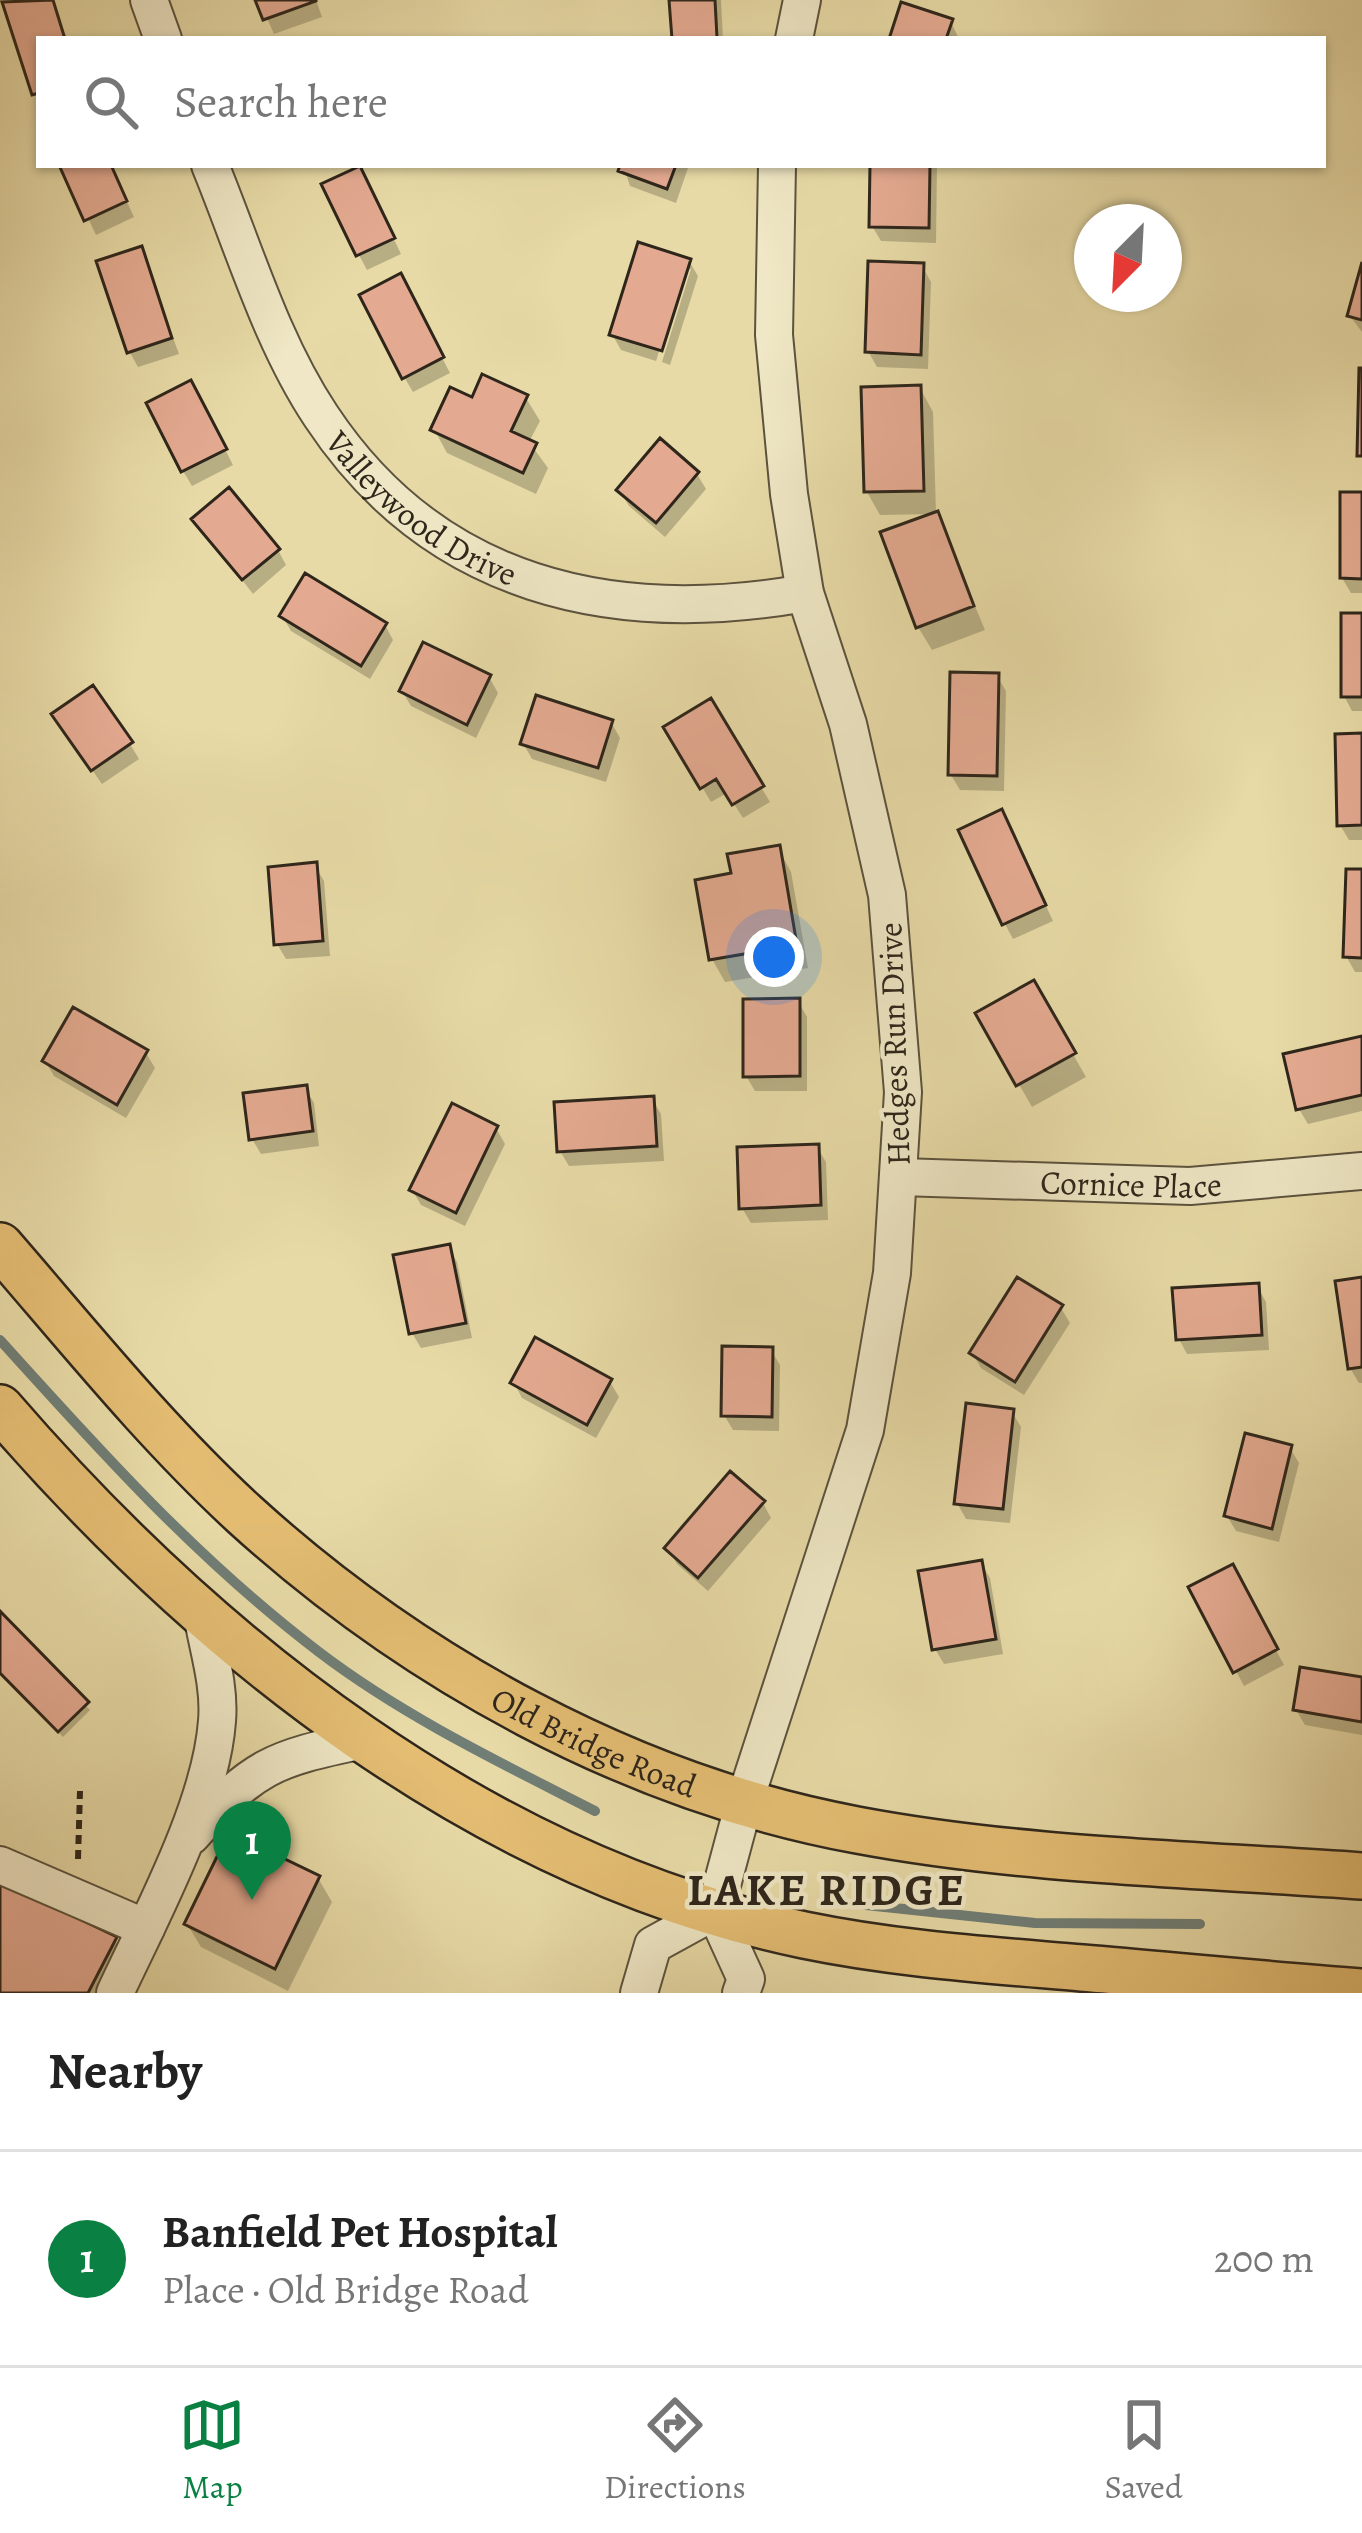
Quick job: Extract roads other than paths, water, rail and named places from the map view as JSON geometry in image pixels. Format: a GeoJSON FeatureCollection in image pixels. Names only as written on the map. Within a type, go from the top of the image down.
{"type":"FeatureCollection","features":[{"type":"Feature","properties":{"kind":"main road","name":"Old Bridge Road"},"geometry":{"type":"LineString","coordinates":[[0,1246],[162,1433],[244,1514],[350,1602],[406,1642],[507,1701],[612,1752],[744,1803],[854,1830],[949,1843],[1362,1876]]}},
{"type":"Feature","properties":{"kind":"main road"},"geometry":{"type":"LineString","coordinates":[[0,1408],[117,1539],[203,1618],[363,1740],[559,1850],[716,1911],[897,1952],[1362,1992]]}},
{"type":"Feature","properties":{"kind":"street"},"geometry":{"type":"LineString","coordinates":[[149,0],[162,36]]}},
{"type":"Feature","properties":{"kind":"street"},"geometry":{"type":"LineString","coordinates":[[795,36],[802,0]]}},
{"type":"Feature","properties":{"kind":"street","name":"Valleywood Drive"},"geometry":{"type":"LineString","coordinates":[[211,168],[290,361],[320,415],[358,465],[440,540],[472,560],[604,598],[740,604],[805,593]]}},
{"type":"Feature","properties":{"kind":"street","name":"Hedges Run Drive"},"geometry":{"type":"LineString","coordinates":[[716,1911],[744,1803],[865,1430],[886,1318],[901,1177],[899,1003],[887,895],[848,724],[805,593],[773,335],[777,168]]}},
{"type":"Feature","properties":{"kind":"street","name":"Cornice Place"},"geometry":{"type":"LineString","coordinates":[[901,1177],[1190,1186],[1362,1171]]}},
{"type":"Feature","properties":{"kind":"street"},"geometry":{"type":"LineString","coordinates":[[115,1993],[184,1844],[217,1719],[203,1618]]}},
{"type":"Feature","properties":{"kind":"street"},"geometry":{"type":"LineString","coordinates":[[184,1844],[229,1794],[267,1764],[363,1740]]}},
{"type":"Feature","properties":{"kind":"street"},"geometry":{"type":"LineString","coordinates":[[0,1865],[146,1928]]}},
{"type":"Feature","properties":{"kind":"street"},"geometry":{"type":"LineString","coordinates":[[639,1993],[653,1945],[716,1911],[746,1978],[741,1993]]}},
{"type":"Feature","properties":{"kind":"waterway"},"geometry":{"type":"LineString","coordinates":[[0,1340],[192,1543],[319,1652],[418,1718],[595,1811]]}},
{"type":"Feature","properties":{"kind":"waterway"},"geometry":{"type":"LineString","coordinates":[[866,1905],[1035,1923],[1200,1924]]}},
{"type":"Feature","properties":{"kind":"place","name":"Banfield Pet Hospital"},"geometry":{"type":"Point","coordinates":[252,1900]}},
{"type":"Feature","properties":{"kind":"district","name":"LAKE RIDGE"},"geometry":{"type":"Point","coordinates":[827,1890]}}]}
